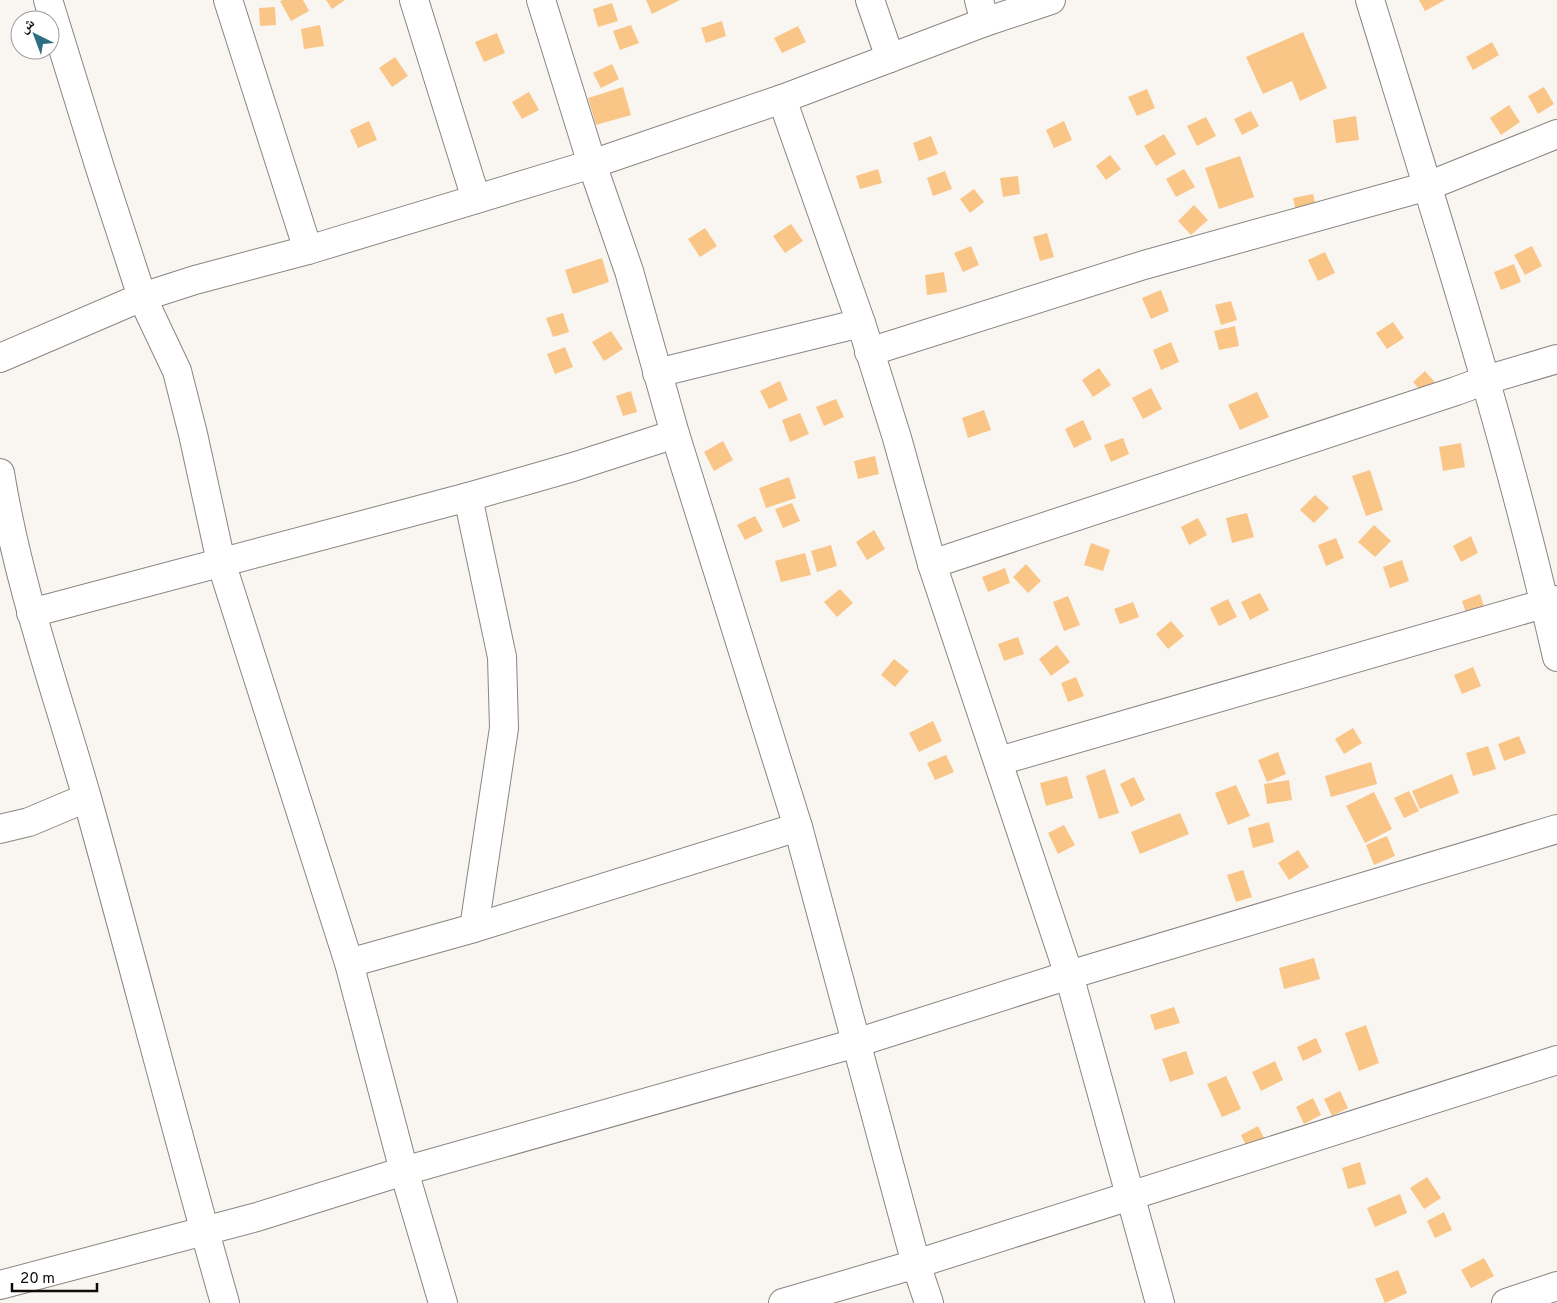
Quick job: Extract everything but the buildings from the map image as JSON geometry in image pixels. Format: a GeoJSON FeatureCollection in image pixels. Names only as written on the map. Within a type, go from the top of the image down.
{"type":"FeatureCollection","features":[{"type":"Feature","properties":{"kind":"street"},"geometry":{"type":"LineString","coordinates":[[48,0],[142,297],[177,371],[222,562],[349,963],[404,1171],[443,1303]]}},
{"type":"Feature","properties":{"kind":"street"},"geometry":{"type":"LineString","coordinates":[[228,0],[308,250]]}},
{"type":"Feature","properties":{"kind":"street"},"geometry":{"type":"LineString","coordinates":[[414,0],[476,199]]}},
{"type":"Feature","properties":{"kind":"street"},"geometry":{"type":"LineString","coordinates":[[541,0],[592,164],[629,271],[675,434],[798,828],[916,1264],[929,1303]]}},
{"type":"Feature","properties":{"kind":"street"},"geometry":{"type":"LineString","coordinates":[[870,0],[890,58]]}},
{"type":"Feature","properties":{"kind":"street"},"geometry":{"type":"LineString","coordinates":[[0,358],[142,297],[195,280],[308,250],[592,164],[782,99],[890,58],[982,11],[1051,0]]}},
{"type":"Feature","properties":{"kind":"street"},"geometry":{"type":"LineString","coordinates":[[1370,0],[1428,186],[1551,602],[1557,657]]}},
{"type":"Feature","properties":{"kind":"street"},"geometry":{"type":"LineString","coordinates":[[782,99],[861,323],[897,438],[932,564],[1069,975],[1160,1303]]}},
{"type":"Feature","properties":{"kind":"street"},"geometry":{"type":"LineString","coordinates":[[869,352],[1144,265],[1428,186],[1557,134]]}},
{"type":"Feature","properties":{"kind":"street"},"geometry":{"type":"LineString","coordinates":[[657,373],[861,323]]}},
{"type":"Feature","properties":{"kind":"street"},"geometry":{"type":"LineString","coordinates":[[932,564],[1437,398],[1486,380],[1557,359]]}},
{"type":"Feature","properties":{"kind":"street"},"geometry":{"type":"LineString","coordinates":[[31,613],[468,497],[572,467],[675,434]]}},
{"type":"Feature","properties":{"kind":"street"},"geometry":{"type":"LineString","coordinates":[[0,473],[7,516],[31,613],[86,798],[225,1303]]}},
{"type":"Feature","properties":{"kind":"street"},"geometry":{"type":"LineString","coordinates":[[468,497],[502,657],[504,728],[474,928]]}},
{"type":"Feature","properties":{"kind":"street"},"geometry":{"type":"LineString","coordinates":[[999,761],[1551,602]]}},
{"type":"Feature","properties":{"kind":"street"},"geometry":{"type":"LineString","coordinates":[[0,829],[29,822],[86,798]]}},
{"type":"Feature","properties":{"kind":"street"},"geometry":{"type":"LineString","coordinates":[[349,963],[474,928],[798,828]]}},
{"type":"Feature","properties":{"kind":"street"},"geometry":{"type":"LineString","coordinates":[[0,1285],[257,1217],[404,1171],[856,1043],[1069,975],[1557,829]]}},
{"type":"Feature","properties":{"kind":"street"},"geometry":{"type":"LineString","coordinates":[[783,1303],[916,1264],[1557,1060]]}},
{"type":"Feature","properties":{"kind":"street"},"geometry":{"type":"LineString","coordinates":[[1506,1303],[1557,1286]]}}]}
